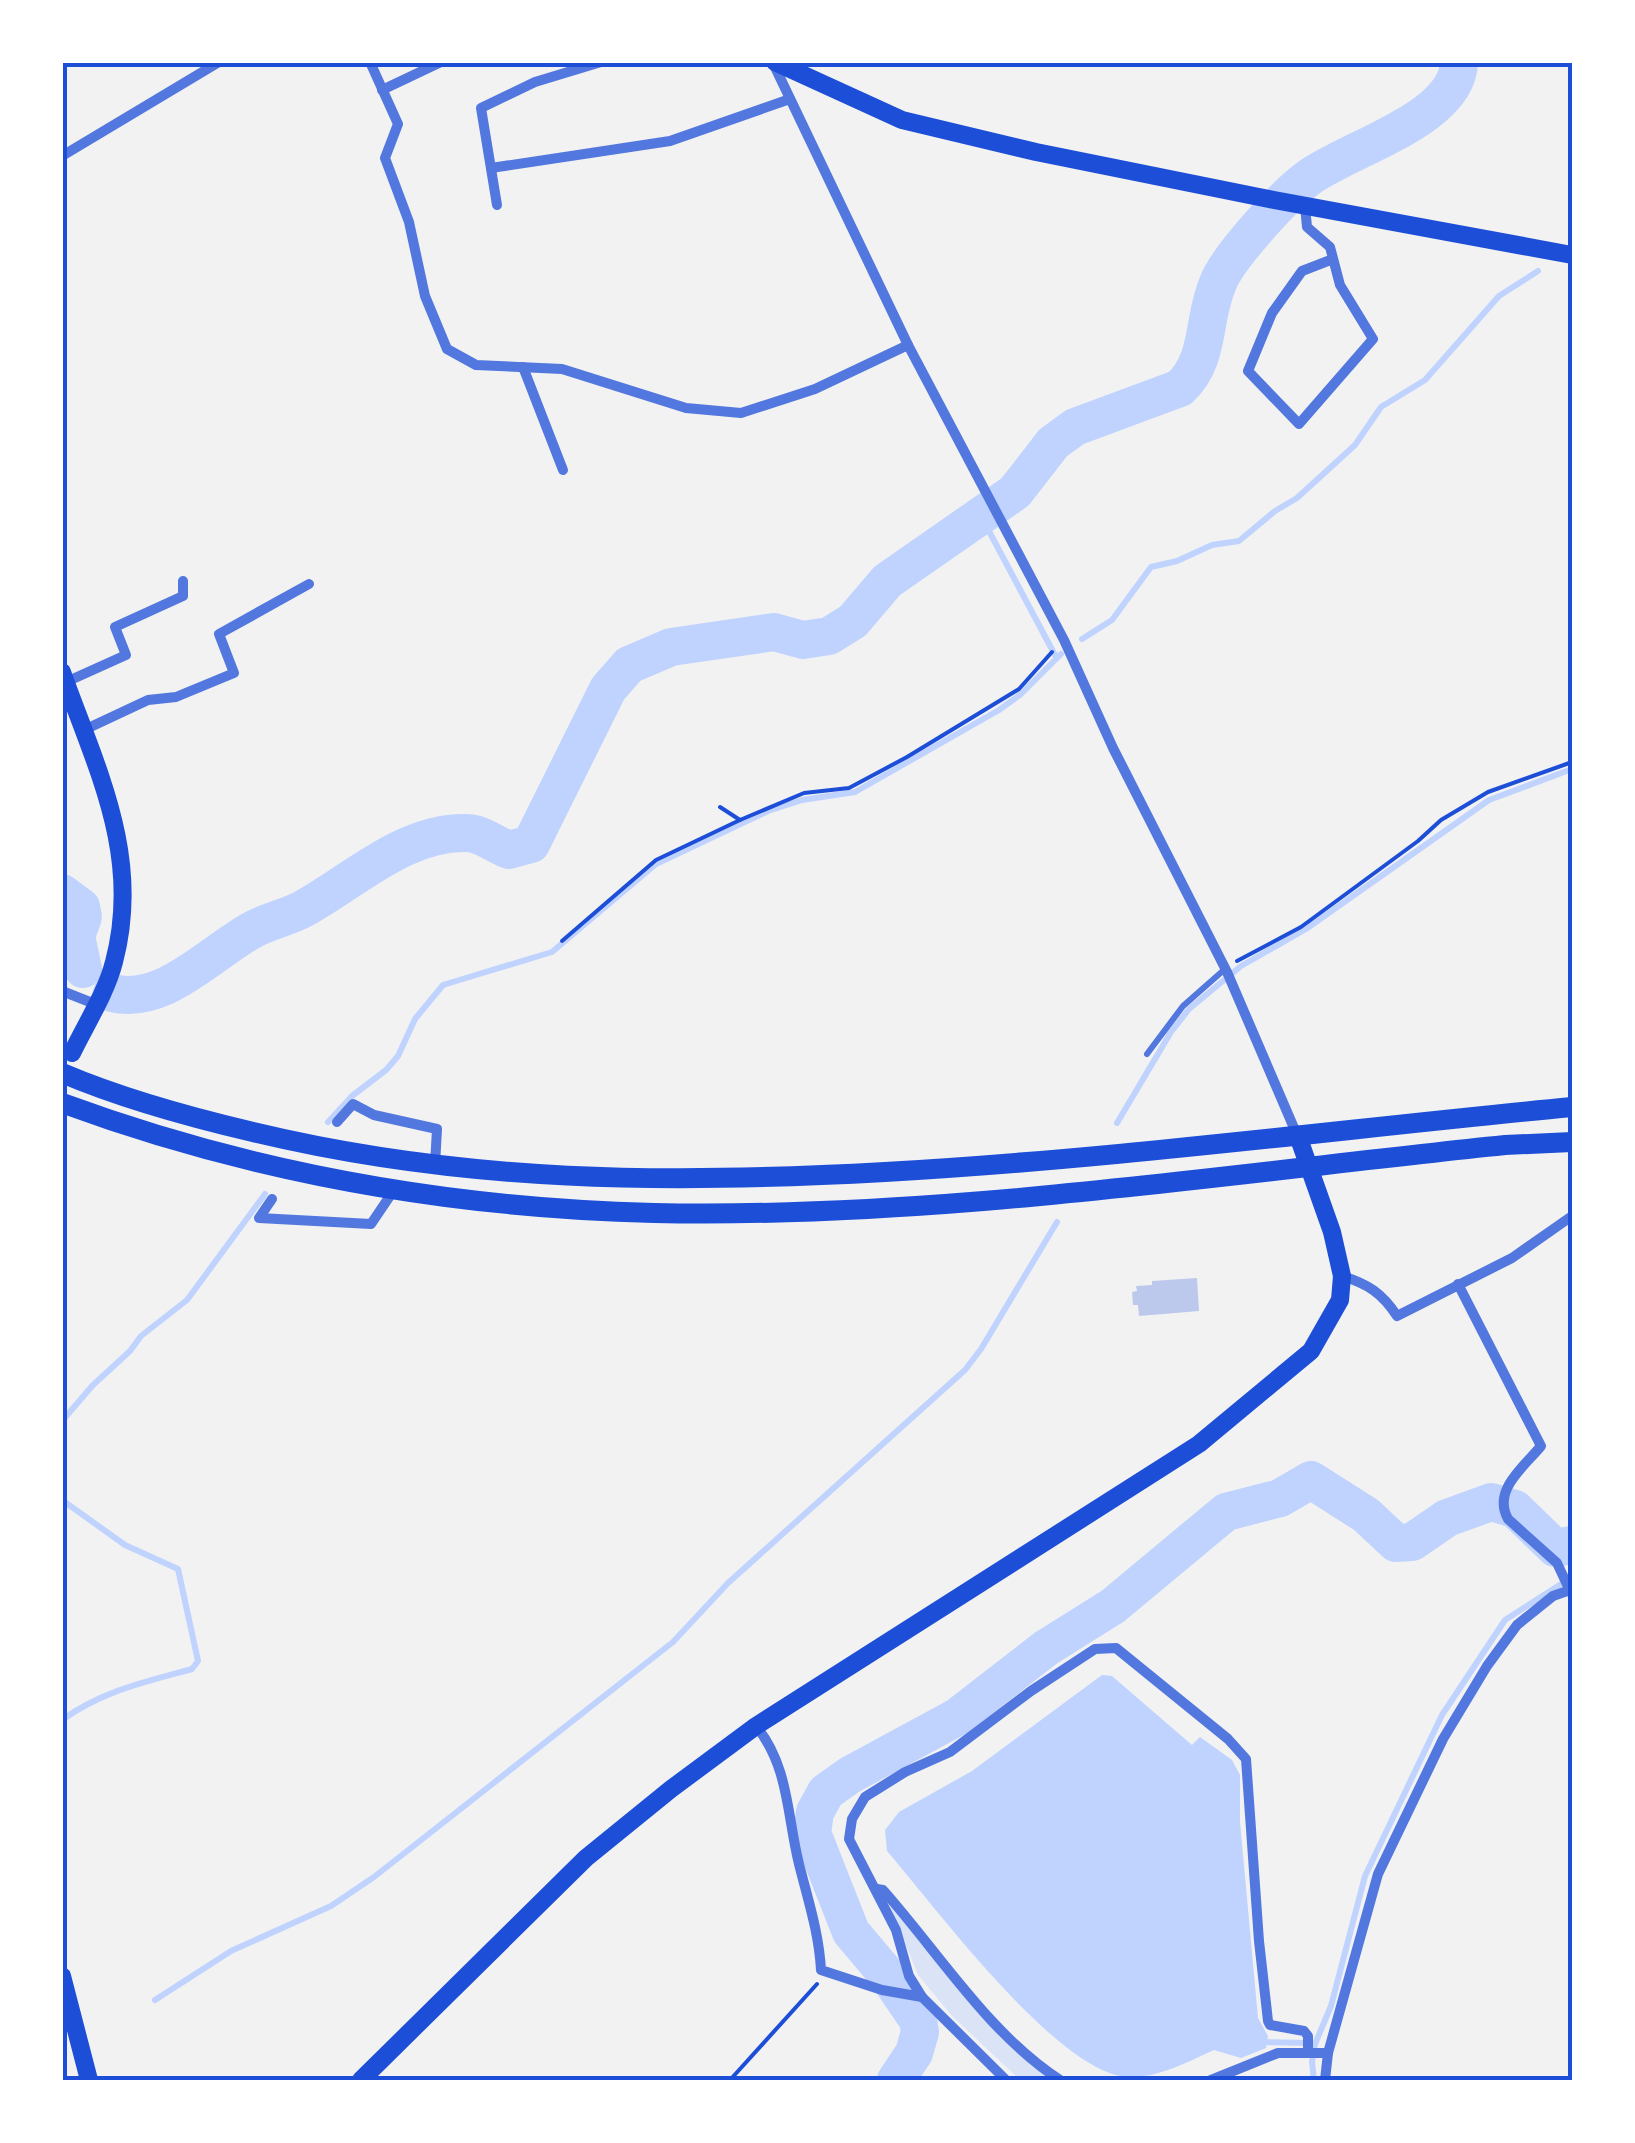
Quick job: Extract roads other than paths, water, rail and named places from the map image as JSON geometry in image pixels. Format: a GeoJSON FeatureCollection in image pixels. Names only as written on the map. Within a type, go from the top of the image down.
{"type":"FeatureCollection","features":[{"type":"Feature","properties":{"kind":"highway"},"geometry":{"type":"LineString","coordinates":[[62,1073],[190,1117],[333,1151],[538,1176],[650,1180],[978,1166],[1230,1145],[1572,1107]]}},
{"type":"Feature","properties":{"kind":"highway"},"geometry":{"type":"LineString","coordinates":[[62,1103],[179,1143],[326,1179],[535,1206],[615,1210],[789,1210],[966,1202],[1505,1145],[1572,1142]]}},
{"type":"Feature","properties":{"kind":"main road"},"geometry":{"type":"LineString","coordinates":[[774,62],[902,120],[1300,206],[1572,256]]}},
{"type":"Feature","properties":{"kind":"main road"},"geometry":{"type":"LineString","coordinates":[[64,677],[115,817],[123,859],[124,895],[114,966],[72,1053]]}},
{"type":"Feature","properties":{"kind":"main road"},"geometry":{"type":"LineString","coordinates":[[361,2080],[586,1858],[672,1788],[756,1726],[1199,1444],[1311,1351],[1340,1300],[1342,1276],[1332,1232],[1298,1136]]}},
{"type":"Feature","properties":{"kind":"main road"},"geometry":{"type":"LineString","coordinates":[[62,1976],[89,2080]]}},
{"type":"Feature","properties":{"kind":"street"},"geometry":{"type":"LineString","coordinates":[[62,156],[219,62]]}},
{"type":"Feature","properties":{"kind":"street"},"geometry":{"type":"LineString","coordinates":[[370,62],[398,124],[385,158],[409,222],[424,296],[447,350],[476,364],[562,369],[686,408],[742,413],[815,389],[908,345]]}},
{"type":"Feature","properties":{"kind":"street"},"geometry":{"type":"LineString","coordinates":[[382,90],[441,62]]}},
{"type":"Feature","properties":{"kind":"street"},"geometry":{"type":"LineString","coordinates":[[497,204],[481,108],[535,82],[600,62]]}},
{"type":"Feature","properties":{"kind":"street"},"geometry":{"type":"LineString","coordinates":[[774,62],[908,345],[1064,640],[1112,748],[1227,974],[1298,1136]]}},
{"type":"Feature","properties":{"kind":"street"},"geometry":{"type":"LineString","coordinates":[[491,168],[670,141],[790,98]]}},
{"type":"Feature","properties":{"kind":"street"},"geometry":{"type":"LineString","coordinates":[[1300,206],[1306,227],[1330,247],[1340,285],[1373,339],[1299,424],[1248,371],[1272,313],[1302,271],[1333,259]]}},
{"type":"Feature","properties":{"kind":"street"},"geometry":{"type":"LineString","coordinates":[[522,367],[563,470]]}},
{"type":"Feature","properties":{"kind":"street"},"geometry":{"type":"LineString","coordinates":[[64,677],[126,655],[115,627],[183,596],[183,581]]}},
{"type":"Feature","properties":{"kind":"street"},"geometry":{"type":"LineString","coordinates":[[84,730],[148,700],[176,697],[234,673],[219,634],[308,584]]}},
{"type":"Feature","properties":{"kind":"street"},"geometry":{"type":"LineString","coordinates":[[62,991],[95,1004]]}},
{"type":"Feature","properties":{"kind":"street"},"geometry":{"type":"LineString","coordinates":[[337,1122],[352,1104],[374,1116],[437,1129],[435,1165]]}},
{"type":"Feature","properties":{"kind":"street"},"geometry":{"type":"LineString","coordinates":[[272,1199],[259,1218],[371,1224],[394,1190]]}},
{"type":"Feature","properties":{"kind":"street"},"geometry":{"type":"LineString","coordinates":[[1342,1276],[1365,1283],[1384,1296],[1396,1316],[1512,1258],[1572,1216]]}},
{"type":"Feature","properties":{"kind":"street"},"geometry":{"type":"LineString","coordinates":[[1313,2049],[1378,1874],[1443,1739],[1487,1666],[1517,1626],[1568,1587],[1557,1562],[1508,1519],[1502,1503],[1541,1446],[1458,1284]]}},
{"type":"Feature","properties":{"kind":"street"},"geometry":{"type":"LineString","coordinates":[[1006,2080],[917,1998],[896,1930],[850,1839],[852,1819],[864,1796],[950,1752],[1095,1649],[1116,1648],[1228,1739],[1246,1759],[1268,2020],[1270,2026],[1304,2031],[1325,2080]]}},
{"type":"Feature","properties":{"kind":"street"},"geometry":{"type":"LineString","coordinates":[[756,1726],[773,1747],[785,1787],[798,1861],[820,1944],[822,1970],[917,1998]]}},
{"type":"Feature","properties":{"kind":"street"},"geometry":{"type":"LineString","coordinates":[[876,1889],[884,1890],[987,2013],[1027,2054],[1060,2080]]}},
{"type":"Feature","properties":{"kind":"street"},"geometry":{"type":"LineString","coordinates":[[1212,2080],[1278,2053],[1313,2049]]}},
{"type":"Feature","properties":{"kind":"lane"},"geometry":{"type":"LineString","coordinates":[[1147,1054],[1183,1006],[1227,974]]}},
{"type":"Feature","properties":{"kind":"water"},"geometry":{"type":"Polygon","coordinates":[[[1102,1675],[1112,1676],[1192,1745],[1200,1737],[1232,1760],[1240,1775],[1240,1822],[1258,2018],[1268,2036],[1266,2048],[1241,2058],[1214,2050],[1139,2077],[1099,2069],[1033,2018],[965,1945],[887,1851],[885,1830],[899,1812],[972,1771],[1102,1675]]]}},
{"type":"Feature","properties":{"kind":"waterway"},"geometry":{"type":"LineString","coordinates":[[112,993],[131,995],[168,985],[254,929],[303,909],[381,860],[422,840],[467,833],[509,850],[531,844],[608,689],[629,665],[671,647],[774,632],[803,640],[829,636],[853,621],[887,581],[1015,492],[1053,443],[1075,427],[1180,388],[1197,364],[1218,283],[1258,228],[1307,179],[1421,117],[1454,82],[1459,62]]}},
{"type":"Feature","properties":{"kind":"waterway"},"geometry":{"type":"LineString","coordinates":[[1082,639],[1112,620],[1151,567],[1177,561],[1212,545],[1239,541],[1297,498],[1355,445],[1381,407],[1425,380],[1499,296],[1538,271]]}},
{"type":"Feature","properties":{"kind":"waterway"},"geometry":{"type":"LineString","coordinates":[[982,518],[1056,657]]}},
{"type":"Feature","properties":{"kind":"waterway"},"geometry":{"type":"LineString","coordinates":[[328,1122],[398,1056],[415,1019],[443,985],[552,952],[656,864],[768,811],[802,800],[855,792],[999,710],[1061,654]]}},
{"type":"Feature","properties":{"kind":"waterway"},"geometry":{"type":"LineString","coordinates":[[1117,1123],[1189,1009],[1241,966],[1306,929],[1489,800],[1572,769]]}},
{"type":"Feature","properties":{"kind":"waterway"},"geometry":{"type":"LineString","coordinates":[[62,893],[81,907],[83,917],[76,936],[83,969]]}},
{"type":"Feature","properties":{"kind":"waterway"},"geometry":{"type":"LineString","coordinates":[[62,1421],[141,1336],[187,1300],[265,1194]]}},
{"type":"Feature","properties":{"kind":"waterway"},"geometry":{"type":"LineString","coordinates":[[155,2000],[231,1951],[331,1906],[374,1877],[673,1642],[728,1583],[965,1370],[1057,1222]]}},
{"type":"Feature","properties":{"kind":"waterway"},"geometry":{"type":"LineString","coordinates":[[896,2080],[914,2053],[920,2032],[918,2020],[851,1932],[812,1833],[815,1812],[826,1792],[957,1717],[1046,1648],[1113,1606],[1226,1512],[1280,1498],[1311,1480],[1366,1515],[1396,1543],[1412,1542],[1447,1518],[1491,1502],[1515,1509],[1555,1548],[1572,1545]]}},
{"type":"Feature","properties":{"kind":"waterway"},"geometry":{"type":"LineString","coordinates":[[62,1500],[125,1545],[178,1569],[198,1661],[192,1669],[108,1695],[62,1720]]}},
{"type":"Feature","properties":{"kind":"waterway"},"geometry":{"type":"LineString","coordinates":[[1314,2080],[1315,2044],[1331,2006],[1365,1876],[1442,1715],[1505,1620],[1572,1577]]}},
{"type":"Feature","properties":{"kind":"waterway"},"geometry":{"type":"LineString","coordinates":[[1261,2042],[1309,2043]]}}]}
